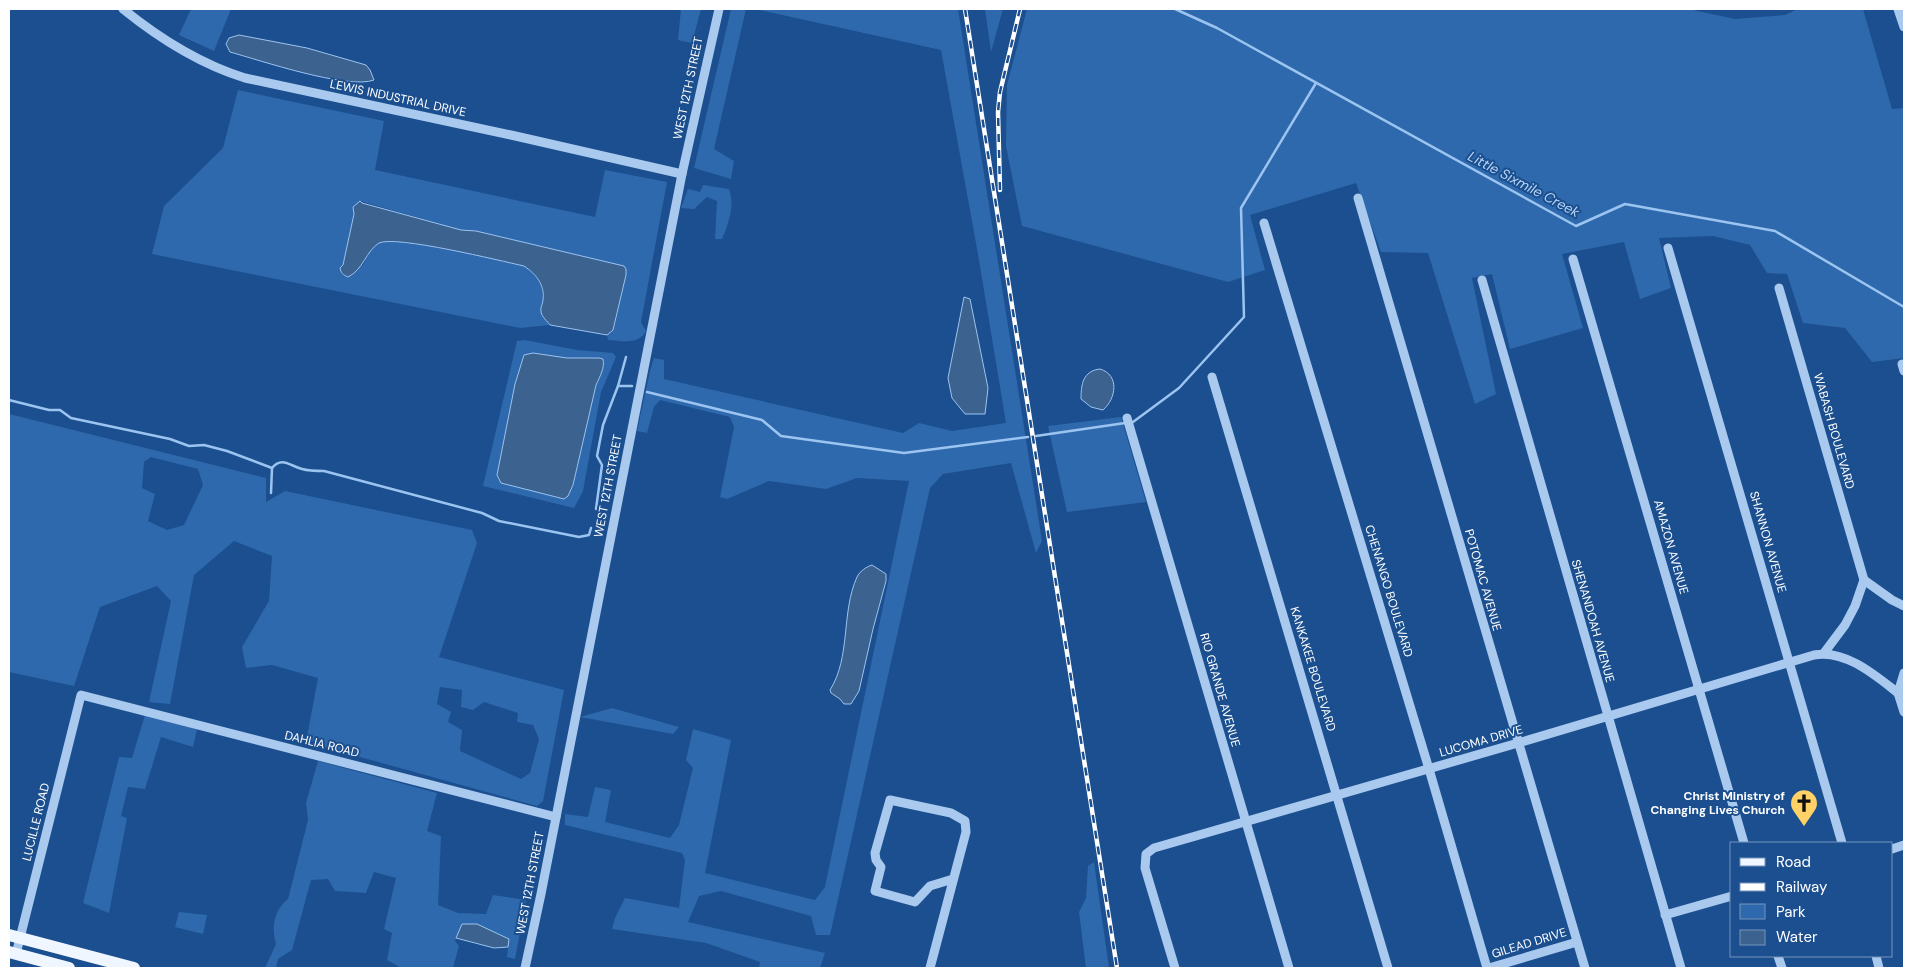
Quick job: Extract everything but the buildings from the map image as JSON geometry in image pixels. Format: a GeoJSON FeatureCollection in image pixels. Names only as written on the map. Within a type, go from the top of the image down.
{"type":"FeatureCollection","features":[{"type":"Feature","properties":{"kind":"main road"},"geometry":{"type":"LineString","coordinates":[[12,944],[106,965],[134,968]]}},
{"type":"Feature","properties":{"kind":"main road"},"geometry":{"type":"LineString","coordinates":[[12,944],[69,968]]}},
{"type":"Feature","properties":{"kind":"street","name":"LEWIS INDUSTRIAL DRIVE"},"geometry":{"type":"LineString","coordinates":[[123,9],[163,39],[214,66],[245,78],[682,174]]}},
{"type":"Feature","properties":{"kind":"street","name":"WEST 12TH STREET"},"geometry":{"type":"LineString","coordinates":[[525,968],[682,174],[719,9]]}},
{"type":"Feature","properties":{"kind":"street"},"geometry":{"type":"LineString","coordinates":[[1898,9],[1904,26]]}},
{"type":"Feature","properties":{"kind":"street","name":"POTOMAC AVENUE"},"geometry":{"type":"LineString","coordinates":[[1358,198],[1585,968]]}},
{"type":"Feature","properties":{"kind":"street","name":"CHENANGO BOULEVARD"},"geometry":{"type":"LineString","coordinates":[[1264,223],[1488,968]]}},
{"type":"Feature","properties":{"kind":"street","name":"SHANNON AVENUE"},"geometry":{"type":"LineString","coordinates":[[1668,248],[1842,842]]}},
{"type":"Feature","properties":{"kind":"street","name":"AMAZON AVENUE"},"geometry":{"type":"LineString","coordinates":[[1573,259],[1744,842]]}},
{"type":"Feature","properties":{"kind":"street","name":"SHENANDOAH AVENUE"},"geometry":{"type":"LineString","coordinates":[[1482,280],[1681,968]]}},
{"type":"Feature","properties":{"kind":"street","name":"WABASH BOULEVARD"},"geometry":{"type":"LineString","coordinates":[[1779,288],[1864,580]]}},
{"type":"Feature","properties":{"kind":"street","name":"KANKAKEE BOULEVARD"},"geometry":{"type":"LineString","coordinates":[[1212,377],[1388,968]]}},
{"type":"Feature","properties":{"kind":"street","name":"RIO GRANDE AVENUE"},"geometry":{"type":"LineString","coordinates":[[1127,418],[1289,968]]}},
{"type":"Feature","properties":{"kind":"street"},"geometry":{"type":"LineString","coordinates":[[1898,692],[1853,662],[1824,653],[1845,625],[1855,606],[1864,580],[1892,600],[1904,606]]}},
{"type":"Feature","properties":{"kind":"street","name":"LUCOMA DRIVE"},"geometry":{"type":"LineString","coordinates":[[1175,968],[1145,868],[1146,854],[1154,848],[1824,653]]}},
{"type":"Feature","properties":{"kind":"street"},"geometry":{"type":"LineString","coordinates":[[1904,673],[1898,692],[1904,712]]}},
{"type":"Feature","properties":{"kind":"street","name":"DAHLIA ROAD"},"geometry":{"type":"LineString","coordinates":[[81,695],[556,818]]}},
{"type":"Feature","properties":{"kind":"street","name":"LUCILLE ROAD"},"geometry":{"type":"LineString","coordinates":[[12,944],[81,695]]}},
{"type":"Feature","properties":{"kind":"street"},"geometry":{"type":"LineString","coordinates":[[930,968],[954,879],[966,832],[965,821],[951,813],[890,800],[875,853],[876,860],[882,867],[875,891],[915,902],[930,886],[954,879]]}},
{"type":"Feature","properties":{"kind":"street"},"geometry":{"type":"LineString","coordinates":[[1665,915],[1730,897]]}},
{"type":"Feature","properties":{"kind":"street","name":"GILEAD DRIVE"},"geometry":{"type":"LineString","coordinates":[[1488,968],[1577,942]]}},
{"type":"Feature","properties":{"kind":"green space"},"geometry":{"type":"Polygon","coordinates":[[[191,9],[231,9],[214,51],[179,35],[191,9]]]}},
{"type":"Feature","properties":{"kind":"green space"},"geometry":{"type":"Polygon","coordinates":[[[681,9],[701,9],[692,43],[678,40],[681,9]]]}},
{"type":"Feature","properties":{"kind":"green space"},"geometry":{"type":"Polygon","coordinates":[[[731,9],[746,9],[714,149],[734,161],[731,179],[694,168],[731,9]]]}},
{"type":"Feature","properties":{"kind":"green space"},"geometry":{"type":"Polygon","coordinates":[[[755,9],[958,9],[1042,541],[1036,553],[1011,463],[943,474],[930,488],[830,935],[816,935],[811,916],[721,891],[699,896],[688,922],[825,953],[820,968],[759,968],[760,962],[706,943],[612,929],[625,898],[679,908],[685,860],[682,853],[565,825],[565,814],[588,817],[595,787],[611,790],[605,822],[670,838],[679,825],[693,768],[686,760],[693,729],[731,740],[705,873],[815,900],[825,887],[909,481],[857,478],[826,489],[769,481],[727,499],[720,497],[734,427],[730,417],[660,400],[654,407],[647,433],[637,431],[654,358],[664,360],[664,379],[903,433],[919,423],[952,431],[1006,423],[941,50],[755,9]]]}},
{"type":"Feature","properties":{"kind":"green space"},"geometry":{"type":"Polygon","coordinates":[[[985,9],[1003,9],[991,52],[985,9]]]}},
{"type":"Feature","properties":{"kind":"green space"},"geometry":{"type":"Polygon","coordinates":[[[1027,9],[1688,9],[1735,19],[1785,15],[1798,9],[1863,9],[1892,109],[1904,108],[1904,358],[1872,362],[1845,328],[1803,323],[1787,274],[1767,273],[1750,245],[1713,236],[1659,238],[1671,288],[1640,299],[1624,242],[1562,254],[1583,328],[1510,349],[1492,274],[1472,278],[1496,394],[1475,404],[1428,253],[1381,252],[1356,183],[1250,215],[1265,270],[1228,282],[1022,226],[1006,146],[1007,85],[1027,9]]]}},
{"type":"Feature","properties":{"kind":"green space"},"geometry":{"type":"Polygon","coordinates":[[[238,90],[384,121],[375,170],[595,217],[605,170],[667,182],[641,322],[646,331],[634,340],[608,340],[607,335],[613,330],[615,324],[626,275],[624,266],[476,231],[461,230],[360,201],[353,208],[354,214],[343,265],[340,268],[363,265],[376,245],[389,241],[426,245],[524,266],[536,276],[539,282],[543,300],[542,315],[550,325],[520,328],[152,254],[164,206],[223,148],[238,90]]]}},
{"type":"Feature","properties":{"kind":"green space"},"geometry":{"type":"Polygon","coordinates":[[[703,185],[729,189],[731,208],[722,239],[715,239],[717,201],[707,197],[694,209],[681,208],[688,189],[700,192],[703,185]]]}},
{"type":"Feature","properties":{"kind":"green space"},"geometry":{"type":"Polygon","coordinates":[[[525,340],[577,350],[613,353],[616,357],[601,392],[583,491],[574,508],[483,486],[517,341],[525,340]],[[533,353],[524,355],[515,384],[497,475],[573,485],[596,385],[602,372],[603,359],[567,358],[533,353]]]}},
{"type":"Feature","properties":{"kind":"green space"},"geometry":{"type":"Polygon","coordinates":[[[9,414],[266,478],[266,502],[285,491],[472,530],[477,543],[439,657],[564,690],[543,801],[537,806],[317,745],[307,737],[318,678],[272,665],[246,668],[242,647],[269,601],[272,556],[234,541],[194,575],[170,704],[149,702],[171,601],[157,586],[100,607],[74,686],[9,672],[9,414]],[[151,457],[144,462],[142,488],[155,494],[148,521],[167,530],[184,525],[203,485],[198,469],[151,457]],[[440,687],[437,704],[451,712],[448,722],[462,730],[460,751],[521,779],[530,773],[539,739],[533,725],[517,722],[518,713],[484,702],[473,710],[461,707],[462,690],[440,687]]]}},
{"type":"Feature","properties":{"kind":"green space"},"geometry":{"type":"Polygon","coordinates":[[[1121,417],[1146,502],[1067,512],[1048,426],[1121,417]]]}},
{"type":"Feature","properties":{"kind":"green space"},"geometry":{"type":"Polygon","coordinates":[[[612,708],[679,727],[673,734],[580,717],[612,708]]]}},
{"type":"Feature","properties":{"kind":"green space"},"geometry":{"type":"Polygon","coordinates":[[[145,715],[197,729],[193,747],[161,737],[145,789],[128,787],[121,816],[127,818],[109,913],[83,903],[119,757],[132,758],[145,715]]]}},
{"type":"Feature","properties":{"kind":"green space"},"geometry":{"type":"Polygon","coordinates":[[[318,761],[437,793],[427,831],[441,836],[438,905],[458,913],[486,914],[493,895],[526,900],[515,959],[507,957],[509,939],[462,924],[455,941],[459,946],[453,968],[401,968],[387,960],[392,933],[384,929],[396,878],[374,872],[366,893],[335,891],[328,879],[311,880],[292,950],[278,959],[276,968],[265,968],[276,944],[275,919],[283,903],[288,899],[308,820],[306,803],[318,761]]]}},
{"type":"Feature","properties":{"kind":"green space"},"geometry":{"type":"Polygon","coordinates":[[[1094,862],[1109,968],[1086,968],[1079,912],[1086,898],[1088,866],[1094,862]]]}},
{"type":"Feature","properties":{"kind":"green space"},"geometry":{"type":"Polygon","coordinates":[[[179,912],[207,915],[203,934],[175,927],[179,912]]]}},
{"type":"Feature","properties":{"kind":"water"},"geometry":{"type":"Polygon","coordinates":[[[239,35],[307,48],[366,65],[374,80],[362,82],[325,78],[230,52],[226,44],[229,38],[239,35]]]}},
{"type":"Feature","properties":{"kind":"water"},"geometry":{"type":"Polygon","coordinates":[[[360,201],[461,230],[476,231],[624,266],[626,275],[613,330],[607,335],[550,325],[541,312],[543,289],[536,276],[524,266],[426,245],[389,241],[379,243],[353,274],[348,277],[344,275],[340,268],[343,265],[354,214],[353,207],[360,201]]]}},
{"type":"Feature","properties":{"kind":"water"},"geometry":{"type":"Polygon","coordinates":[[[964,297],[970,299],[988,388],[985,414],[965,414],[952,398],[948,378],[964,297]]]}},
{"type":"Feature","properties":{"kind":"water"},"geometry":{"type":"Polygon","coordinates":[[[533,353],[567,358],[603,359],[603,369],[596,385],[573,485],[568,496],[564,499],[501,483],[497,475],[515,384],[524,355],[533,353]]]}},
{"type":"Feature","properties":{"kind":"water"},"geometry":{"type":"Polygon","coordinates":[[[1100,369],[1111,376],[1114,388],[1111,400],[1103,410],[1091,407],[1081,399],[1084,379],[1090,372],[1100,369]]]}},
{"type":"Feature","properties":{"kind":"water"},"geometry":{"type":"Polygon","coordinates":[[[872,565],[886,574],[886,581],[859,691],[851,704],[844,704],[830,690],[837,677],[841,663],[852,591],[860,573],[872,565]]]}},
{"type":"Feature","properties":{"kind":"water"},"geometry":{"type":"Polygon","coordinates":[[[462,924],[477,924],[509,939],[508,947],[494,948],[456,938],[462,924]]]}},
{"type":"Feature","properties":{"kind":"waterway","name":"Little Sixmile Creek"},"geometry":{"type":"LineString","coordinates":[[1175,9],[1217,28],[1576,226],[1625,204],[1775,231],[1904,307]]}},
{"type":"Feature","properties":{"kind":"waterway"},"geometry":{"type":"LineString","coordinates":[[1133,422],[1179,388],[1244,317],[1241,208],[1316,83]]}},
{"type":"Feature","properties":{"kind":"waterway"},"geometry":{"type":"LineString","coordinates":[[618,386],[626,357]]}},
{"type":"Feature","properties":{"kind":"waterway"},"geometry":{"type":"LineString","coordinates":[[596,509],[602,465],[597,456],[603,425],[618,386],[632,386]]}},
{"type":"Feature","properties":{"kind":"waterway"},"geometry":{"type":"LineString","coordinates":[[647,392],[762,420],[781,436],[904,453],[1028,437]]}},
{"type":"Feature","properties":{"kind":"waterway"},"geometry":{"type":"LineString","coordinates":[[9,400],[49,410],[60,410],[71,418],[170,439],[189,446],[204,445],[227,451],[272,468],[276,464],[283,462],[305,470],[324,471],[482,513],[499,521],[579,537],[589,535],[591,528]]}},
{"type":"Feature","properties":{"kind":"waterway"},"geometry":{"type":"LineString","coordinates":[[1036,436],[1125,423]]}},
{"type":"Feature","properties":{"kind":"waterway"},"geometry":{"type":"LineString","coordinates":[[271,493],[272,468]]}},
{"type":"Feature","properties":{"kind":"railway"},"geometry":{"type":"LineString","coordinates":[[965,9],[1117,968]]}},
{"type":"Feature","properties":{"kind":"railway"},"geometry":{"type":"LineString","coordinates":[[1000,190],[998,112],[1000,92],[1020,9]]}},
{"type":"Feature","properties":{"kind":"place","name":"Christ Ministry of Changing Lives Church"},"geometry":{"type":"Point","coordinates":[1804,827]}}]}
